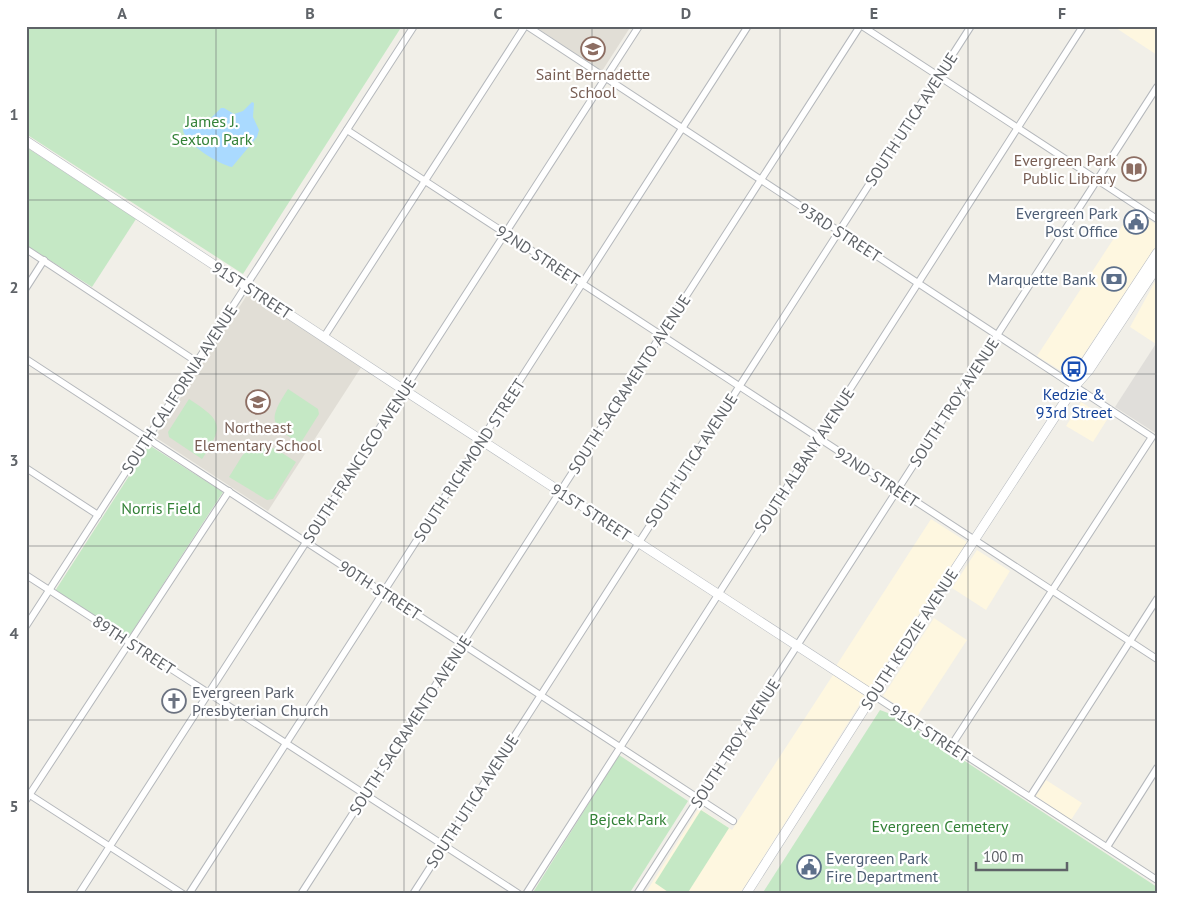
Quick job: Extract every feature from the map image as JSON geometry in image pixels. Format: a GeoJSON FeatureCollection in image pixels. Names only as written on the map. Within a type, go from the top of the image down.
{"type":"FeatureCollection","features":[{"type":"Feature","properties":{"kind":"street","name":"SOUTH CALIFORNIA AVENUE"},"geometry":{"type":"LineString","coordinates":[[26,626],[414,26]]}},
{"type":"Feature","properties":{"kind":"street","name":"93RD STREET"},"geometry":{"type":"LineString","coordinates":[[526,26],[1152,437],[1052,591]]}},
{"type":"Feature","properties":{"kind":"street"},"geometry":{"type":"LineString","coordinates":[[324,337],[526,26]]}},
{"type":"Feature","properties":{"kind":"street","name":"SOUTH FRANCISCO AVENUE"},"geometry":{"type":"LineString","coordinates":[[78,894],[639,26]]}},
{"type":"Feature","properties":{"kind":"street","name":"SOUTH RICHMOND STREET"},"geometry":{"type":"LineString","coordinates":[[189,894],[748,26]]}},
{"type":"Feature","properties":{"kind":"street"},"geometry":{"type":"LineString","coordinates":[[861,26],[1157,219]]}},
{"type":"Feature","properties":{"kind":"street","name":"SOUTH SACRAMENTO AVENUE"},"geometry":{"type":"LineString","coordinates":[[301,894],[861,26]]}},
{"type":"Feature","properties":{"kind":"street","name":"SOUTH UTICA AVENUE"},"geometry":{"type":"LineString","coordinates":[[413,894],[970,26]]}},
{"type":"Feature","properties":{"kind":"street","name":"SOUTH ALBANY AVENUE"},"geometry":{"type":"LineString","coordinates":[[526,894],[1083,26]]}},
{"type":"Feature","properties":{"kind":"street","name":"SOUTH TROY AVENUE"},"geometry":{"type":"LineString","coordinates":[[637,894],[1157,88]]}},
{"type":"Feature","properties":{"kind":"street","name":"92ND STREET"},"geometry":{"type":"LineString","coordinates":[[347,130],[1157,659]]}},
{"type":"Feature","properties":{"kind":"street","name":"91ST STREET"},"geometry":{"type":"LineString","coordinates":[[26,141],[560,492],[1157,880]]}},
{"type":"Feature","properties":{"kind":"street"},"geometry":{"type":"LineString","coordinates":[[26,249],[197,362]]}},
{"type":"Feature","properties":{"kind":"street","name":"SOUTH KEDZIE AVENUE"},"geometry":{"type":"LineString","coordinates":[[746,894],[872,695],[1074,386],[1084,364],[1157,253]]}},
{"type":"Feature","properties":{"kind":"street"},"geometry":{"type":"LineString","coordinates":[[26,288],[44,260]]}},
{"type":"Feature","properties":{"kind":"street","name":"SOUTH KEDZIE AVENUE"},"geometry":{"type":"LineString","coordinates":[[1074,386],[1089,370],[1157,267]]}},
{"type":"Feature","properties":{"kind":"street","name":"90TH STREET"},"geometry":{"type":"LineString","coordinates":[[26,359],[733,821]]}},
{"type":"Feature","properties":{"kind":"street"},"geometry":{"type":"LineString","coordinates":[[26,468],[98,515]]}},
{"type":"Feature","properties":{"kind":"street"},"geometry":{"type":"LineString","coordinates":[[183,894],[109,846],[28,798],[229,491]]}},
{"type":"Feature","properties":{"kind":"street","name":"89TH STREET"},"geometry":{"type":"LineString","coordinates":[[26,575],[519,894]]}},
{"type":"Feature","properties":{"kind":"street"},"geometry":{"type":"LineString","coordinates":[[952,746],[1052,591]]}},
{"type":"Feature","properties":{"kind":"street"},"geometry":{"type":"LineString","coordinates":[[1030,797],[1157,599]]}},
{"type":"Feature","properties":{"kind":"street"},"geometry":{"type":"LineString","coordinates":[[1107,847],[1157,768]]}},
{"type":"Feature","properties":{"kind":"shaded area","name":"Saint Bernadette School"},"geometry":{"type":"Polygon","coordinates":[[[534,26],[631,26],[602,71],[534,26]]]}},
{"type":"Feature","properties":{"kind":"shaded area"},"geometry":{"type":"Polygon","coordinates":[[[1113,26],[1157,26],[1157,55],[1113,26]]]}},
{"type":"Feature","properties":{"kind":"shaded area"},"geometry":{"type":"Polygon","coordinates":[[[1133,209],[1157,225],[1157,245],[1070,375],[1066,374],[1037,356],[1133,209]]]}},
{"type":"Feature","properties":{"kind":"shaded area"},"geometry":{"type":"Polygon","coordinates":[[[1157,278],[1157,342],[1156,344],[1130,327],[1157,278]]]}},
{"type":"Feature","properties":{"kind":"shaded area","name":"Northeast Elementary School"},"geometry":{"type":"Polygon","coordinates":[[[249,292],[362,366],[268,511],[155,437],[249,292]]]}},
{"type":"Feature","properties":{"kind":"shaded area"},"geometry":{"type":"Polygon","coordinates":[[[1157,342],[1157,434],[1115,407],[1157,342]]]}},
{"type":"Feature","properties":{"kind":"shaded area"},"geometry":{"type":"Polygon","coordinates":[[[1081,402],[1105,417],[1110,415],[1093,442],[1066,426],[1081,402]]]}},
{"type":"Feature","properties":{"kind":"shaded area"},"geometry":{"type":"Polygon","coordinates":[[[931,519],[967,542],[870,688],[836,666],[931,519]]]}},
{"type":"Feature","properties":{"kind":"shaded area"},"geometry":{"type":"Polygon","coordinates":[[[977,550],[1010,571],[986,610],[952,588],[977,550]]]}},
{"type":"Feature","properties":{"kind":"shaded area"},"geometry":{"type":"Polygon","coordinates":[[[934,618],[967,640],[916,718],[883,696],[934,618]]]}},
{"type":"Feature","properties":{"kind":"shaded area"},"geometry":{"type":"Polygon","coordinates":[[[833,675],[865,696],[740,894],[645,894],[699,808],[732,830],[833,675]]]}},
{"type":"Feature","properties":{"kind":"shaded area"},"geometry":{"type":"Polygon","coordinates":[[[1046,780],[1082,803],[1071,820],[1036,796],[1046,780]]]}},
{"type":"Feature","properties":{"kind":"green space","name":"James J. Sexton Park"},"geometry":{"type":"Polygon","coordinates":[[[26,26],[402,26],[243,274],[26,134],[26,26]]]}},
{"type":"Feature","properties":{"kind":"green space"},"geometry":{"type":"Polygon","coordinates":[[[26,147],[136,219],[92,287],[26,245],[26,147]]]}},
{"type":"Feature","properties":{"kind":"green space"},"geometry":{"type":"Polygon","coordinates":[[[288,389],[318,409],[319,414],[300,444],[282,431],[275,421],[277,408],[288,389]]]}},
{"type":"Feature","properties":{"kind":"green space"},"geometry":{"type":"Polygon","coordinates":[[[189,399],[208,413],[214,419],[216,425],[217,431],[214,439],[202,459],[169,437],[168,432],[189,399]]]}},
{"type":"Feature","properties":{"kind":"green space","name":"Norris Field"},"geometry":{"type":"Polygon","coordinates":[[[149,445],[223,492],[128,638],[55,591],[149,445]]]}},
{"type":"Feature","properties":{"kind":"green space"},"geometry":{"type":"Polygon","coordinates":[[[262,445],[276,449],[296,462],[273,499],[267,500],[229,477],[249,448],[262,445]]]}},
{"type":"Feature","properties":{"kind":"green space","name":"Evergreen Cemetery"},"geometry":{"type":"Polygon","coordinates":[[[880,710],[896,716],[1157,887],[1157,894],[762,894],[880,710]]]}},
{"type":"Feature","properties":{"kind":"green space","name":"Bejcek Park"},"geometry":{"type":"Polygon","coordinates":[[[619,755],[688,801],[629,894],[532,894],[619,755]]]}},
{"type":"Feature","properties":{"kind":"green space"},"geometry":{"type":"Polygon","coordinates":[[[701,810],[729,828],[687,894],[671,894],[655,883],[701,810]]]}},
{"type":"Feature","properties":{"kind":"water"},"geometry":{"type":"Polygon","coordinates":[[[252,102],[254,103],[253,117],[259,130],[257,137],[232,167],[219,162],[203,152],[184,134],[183,129],[196,122],[210,119],[221,108],[234,114],[243,111],[252,102]]]}},
{"type":"Feature","properties":{"kind":"place","name":"Saint Bernadette School"},"geometry":{"type":"Point","coordinates":[593,49]}},
{"type":"Feature","properties":{"kind":"place","name":"Evergreen Park Public Library"},"geometry":{"type":"Point","coordinates":[1134,169]}},
{"type":"Feature","properties":{"kind":"place","name":"Evergreen Park Post Office"},"geometry":{"type":"Point","coordinates":[1136,222]}},
{"type":"Feature","properties":{"kind":"place","name":"Marquette Bank"},"geometry":{"type":"Point","coordinates":[1114,279]}},
{"type":"Feature","properties":{"kind":"place","name":"Kedzie & 93rd Street"},"geometry":{"type":"Point","coordinates":[1074,369]}},
{"type":"Feature","properties":{"kind":"place","name":"Northeast Elementary School"},"geometry":{"type":"Point","coordinates":[258,402]}},
{"type":"Feature","properties":{"kind":"place","name":"Evergreen Park Presbyterian Church"},"geometry":{"type":"Point","coordinates":[174,701]}},
{"type":"Feature","properties":{"kind":"place","name":"Evergreen Park Fire Department"},"geometry":{"type":"Point","coordinates":[809,867]}}]}
